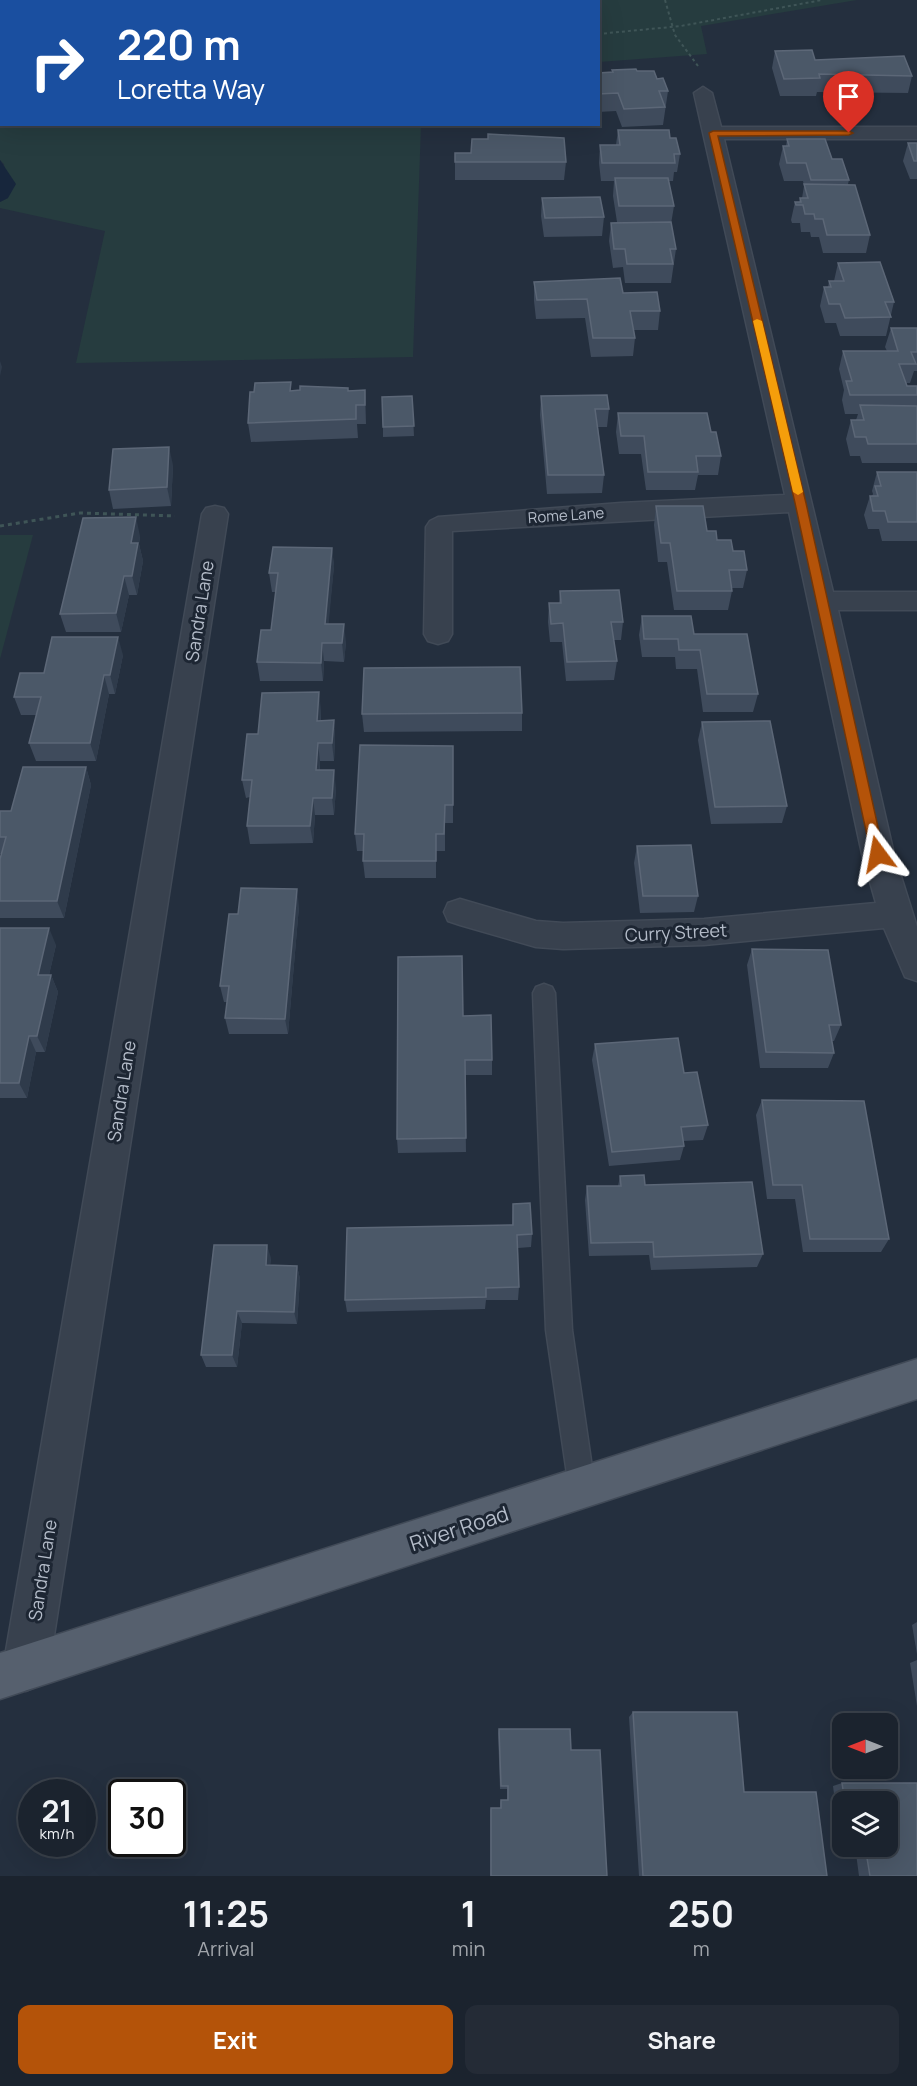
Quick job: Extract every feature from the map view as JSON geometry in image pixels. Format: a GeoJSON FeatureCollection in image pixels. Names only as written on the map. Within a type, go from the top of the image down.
{"type":"FeatureCollection","features":[{"type":"Feature","properties":{"kind":"main road","name":"River Road"},"geometry":{"type":"LineString","coordinates":[[13,1672],[917,1379]]}},
{"type":"Feature","properties":{"kind":"street"},"geometry":{"type":"LineString","coordinates":[[703,93],[801,503],[878,854],[895,914],[917,967]]}},
{"type":"Feature","properties":{"kind":"street"},"geometry":{"type":"LineString","coordinates":[[713,133],[917,133]]}},
{"type":"Feature","properties":{"kind":"street","name":"Rome Lane"},"geometry":{"type":"LineString","coordinates":[[438,634],[439,526],[447,523],[621,511],[801,503]]}},
{"type":"Feature","properties":{"kind":"street","name":"Sandra Lane"},"geometry":{"type":"LineString","coordinates":[[13,1672],[215,514]]}},
{"type":"Feature","properties":{"kind":"street"},"geometry":{"type":"LineString","coordinates":[[821,601],[917,602]]}},
{"type":"Feature","properties":{"kind":"street","name":"Curry Street"},"geometry":{"type":"LineString","coordinates":[[460,912],[536,934],[563,936],[704,932],[895,914]]}},
{"type":"Feature","properties":{"kind":"lane"},"geometry":{"type":"LineString","coordinates":[[544,993],[560,1330],[582,1488]]}},
{"type":"Feature","properties":{"kind":"path"},"geometry":{"type":"LineString","coordinates":[[665,0],[679,41],[701,72],[703,93]]}},
{"type":"Feature","properties":{"kind":"path"},"geometry":{"type":"LineString","coordinates":[[600,34],[673,26],[822,0]]}},
{"type":"Feature","properties":{"kind":"path"},"geometry":{"type":"LineString","coordinates":[[0,526],[80,513],[154,518],[215,514]]}},
{"type":"Feature","properties":{"kind":"green space"},"geometry":{"type":"Polygon","coordinates":[[[600,0],[857,0],[701,26],[707,54],[600,62],[600,0]]]}},
{"type":"Feature","properties":{"kind":"green space"},"geometry":{"type":"Polygon","coordinates":[[[0,126],[421,126],[413,357],[76,363],[105,231],[0,208],[0,202],[8,198],[4,164],[0,160],[0,126]]]}},
{"type":"Feature","properties":{"kind":"green space"},"geometry":{"type":"Polygon","coordinates":[[[0,535],[33,535],[0,659],[0,535]]]}},
{"type":"Feature","properties":{"kind":"water"},"geometry":{"type":"Polygon","coordinates":[[[0,160],[16,184],[8,198],[0,202],[0,160]]]}},
{"type":"Feature","properties":{"kind":"building"},"geometry":{"type":"Polygon","coordinates":[[[812,50],[815,60],[904,56],[912,76],[819,74],[820,78],[784,79],[775,51],[812,50]]]}},
{"type":"Feature","properties":{"kind":"building"},"geometry":{"type":"Polygon","coordinates":[[[612,70],[654,71],[657,79],[663,78],[668,91],[659,91],[665,107],[624,109],[618,93],[600,94],[600,73],[613,72],[612,70]]]}},
{"type":"Feature","properties":{"kind":"building"},"geometry":{"type":"Polygon","coordinates":[[[618,130],[669,130],[670,138],[676,138],[680,154],[674,154],[675,163],[602,163],[600,145],[620,145],[618,130]]]}},
{"type":"Feature","properties":{"kind":"building"},"geometry":{"type":"Polygon","coordinates":[[[488,134],[564,138],[566,162],[455,162],[455,153],[471,153],[472,139],[488,139],[488,134]]]}},
{"type":"Feature","properties":{"kind":"building"},"geometry":{"type":"Polygon","coordinates":[[[787,139],[825,139],[832,159],[842,159],[849,180],[811,180],[806,163],[787,163],[783,146],[789,146],[787,139]]]}},
{"type":"Feature","properties":{"kind":"building"},"geometry":{"type":"Polygon","coordinates":[[[908,143],[917,143],[917,161],[914,161],[908,143]]]}},
{"type":"Feature","properties":{"kind":"building"},"geometry":{"type":"Polygon","coordinates":[[[615,178],[668,178],[674,206],[619,206],[615,178]]]}},
{"type":"Feature","properties":{"kind":"building"},"geometry":{"type":"Polygon","coordinates":[[[804,184],[855,185],[870,235],[827,235],[823,219],[815,219],[814,214],[805,214],[803,205],[796,205],[795,202],[801,202],[800,198],[808,198],[804,184]]]}},
{"type":"Feature","properties":{"kind":"building"},"geometry":{"type":"Polygon","coordinates":[[[600,197],[604,217],[545,218],[542,198],[600,197]]]}},
{"type":"Feature","properties":{"kind":"building"},"geometry":{"type":"Polygon","coordinates":[[[671,222],[676,249],[670,249],[673,264],[627,264],[625,249],[614,249],[611,223],[671,222]]]}},
{"type":"Feature","properties":{"kind":"building"},"geometry":{"type":"Polygon","coordinates":[[[880,262],[894,302],[885,302],[891,317],[845,318],[840,304],[829,304],[824,287],[831,287],[829,281],[844,281],[838,263],[880,262]]]}},
{"type":"Feature","properties":{"kind":"building"},"geometry":{"type":"Polygon","coordinates":[[[620,278],[623,293],[657,292],[660,311],[630,311],[635,338],[593,338],[587,299],[537,300],[534,282],[620,278]]]}},
{"type":"Feature","properties":{"kind":"building"},"geometry":{"type":"Polygon","coordinates":[[[891,328],[917,328],[917,352],[911,352],[916,364],[899,364],[907,386],[917,386],[917,395],[850,395],[846,381],[852,381],[843,351],[898,351],[891,328]]]}},
{"type":"Feature","properties":{"kind":"building"},"geometry":{"type":"Polygon","coordinates":[[[291,382],[290,391],[300,390],[300,386],[348,388],[348,391],[365,390],[365,405],[356,405],[356,419],[248,423],[250,392],[254,392],[255,383],[291,382]]]}},
{"type":"Feature","properties":{"kind":"building"},"geometry":{"type":"Polygon","coordinates":[[[607,395],[609,409],[595,409],[604,475],[548,475],[541,396],[607,395]]]}},
{"type":"Feature","properties":{"kind":"building"},"geometry":{"type":"Polygon","coordinates":[[[412,396],[414,426],[383,427],[382,397],[412,396]]]}},
{"type":"Feature","properties":{"kind":"building"},"geometry":{"type":"Polygon","coordinates":[[[860,405],[917,406],[917,444],[868,444],[866,437],[855,437],[851,420],[864,420],[860,405]]]}},
{"type":"Feature","properties":{"kind":"building"},"geometry":{"type":"Polygon","coordinates":[[[618,413],[707,413],[711,432],[716,432],[721,456],[696,456],[698,472],[648,472],[644,436],[621,436],[618,413]]]}},
{"type":"Feature","properties":{"kind":"building"},"geometry":{"type":"Polygon","coordinates":[[[169,447],[167,487],[109,490],[113,449],[169,447]]]}},
{"type":"Feature","properties":{"kind":"building"},"geometry":{"type":"Polygon","coordinates":[[[877,472],[917,472],[917,522],[888,522],[885,511],[873,511],[870,496],[878,496],[875,486],[881,486],[877,472]]]}},
{"type":"Feature","properties":{"kind":"building"},"geometry":{"type":"Polygon","coordinates":[[[656,506],[703,506],[707,531],[716,531],[717,540],[731,540],[733,551],[744,551],[747,570],[729,570],[732,591],[677,591],[670,543],[661,543],[656,506]]]}},
{"type":"Feature","properties":{"kind":"building"},"geometry":{"type":"Polygon","coordinates":[[[136,517],[131,543],[138,543],[132,576],[124,576],[116,613],[60,614],[83,518],[136,517]]]}},
{"type":"Feature","properties":{"kind":"building"},"geometry":{"type":"Polygon","coordinates":[[[273,547],[332,548],[325,624],[344,624],[342,643],[322,643],[321,663],[257,662],[261,630],[271,630],[278,573],[269,573],[273,547]]]}},
{"type":"Feature","properties":{"kind":"building"},"geometry":{"type":"Polygon","coordinates":[[[619,590],[623,622],[611,622],[617,661],[567,662],[563,623],[551,624],[549,603],[561,603],[560,591],[619,590]]]}},
{"type":"Feature","properties":{"kind":"building"},"geometry":{"type":"Polygon","coordinates":[[[642,616],[691,616],[694,634],[747,634],[758,694],[707,694],[700,650],[679,650],[678,639],[644,639],[642,616]]]}},
{"type":"Feature","properties":{"kind":"building"},"geometry":{"type":"Polygon","coordinates":[[[52,637],[118,637],[110,675],[104,675],[90,743],[29,743],[41,697],[14,697],[20,673],[44,673],[52,637]]]}},
{"type":"Feature","properties":{"kind":"building"},"geometry":{"type":"Polygon","coordinates":[[[520,667],[522,713],[362,714],[364,668],[520,667]]]}},
{"type":"Feature","properties":{"kind":"building"},"geometry":{"type":"Polygon","coordinates":[[[319,692],[317,721],[334,720],[332,743],[318,743],[316,770],[334,770],[332,798],[313,798],[310,826],[247,826],[252,780],[242,780],[247,734],[258,734],[262,693],[319,692]]]}},
{"type":"Feature","properties":{"kind":"building"},"geometry":{"type":"Polygon","coordinates":[[[770,721],[787,806],[715,807],[702,722],[770,721]]]}},
{"type":"Feature","properties":{"kind":"building"},"geometry":{"type":"Polygon","coordinates":[[[360,745],[453,746],[453,805],[445,805],[444,834],[436,834],[436,861],[363,861],[364,834],[355,834],[360,745]]]}},
{"type":"Feature","properties":{"kind":"building"},"geometry":{"type":"Polygon","coordinates":[[[23,767],[86,767],[57,901],[0,901],[0,859],[6,837],[0,837],[0,811],[11,811],[23,767]]]}},
{"type":"Feature","properties":{"kind":"building"},"geometry":{"type":"Polygon","coordinates":[[[691,845],[698,896],[643,896],[637,846],[691,845]]]}},
{"type":"Feature","properties":{"kind":"building"},"geometry":{"type":"Polygon","coordinates":[[[241,888],[297,889],[285,1019],[225,1018],[229,986],[220,986],[229,914],[238,914],[241,888]]]}},
{"type":"Feature","properties":{"kind":"building"},"geometry":{"type":"Polygon","coordinates":[[[0,928],[49,928],[38,975],[51,975],[37,1036],[29,1036],[19,1083],[0,1083],[0,928]]]}},
{"type":"Feature","properties":{"kind":"building"},"geometry":{"type":"Polygon","coordinates":[[[752,949],[828,950],[841,1025],[829,1025],[834,1053],[766,1052],[752,949]]]}},
{"type":"Feature","properties":{"kind":"building"},"geometry":{"type":"Polygon","coordinates":[[[462,956],[463,1016],[491,1015],[492,1060],[465,1060],[466,1138],[397,1139],[398,957],[462,956]]]}},
{"type":"Feature","properties":{"kind":"building"},"geometry":{"type":"Polygon","coordinates":[[[678,1038],[684,1073],[697,1072],[708,1125],[681,1127],[684,1146],[612,1152],[595,1044],[678,1038]]]}},
{"type":"Feature","properties":{"kind":"building"},"geometry":{"type":"Polygon","coordinates":[[[762,1100],[864,1101],[889,1239],[810,1239],[802,1185],[773,1185],[762,1100]]]}},
{"type":"Feature","properties":{"kind":"building"},"geometry":{"type":"Polygon","coordinates":[[[644,1175],[645,1185],[752,1182],[763,1254],[654,1257],[653,1242],[591,1243],[587,1186],[621,1186],[620,1176],[644,1175]]]}},
{"type":"Feature","properties":{"kind":"building"},"geometry":{"type":"Polygon","coordinates":[[[530,1203],[532,1234],[517,1235],[519,1287],[486,1288],[486,1297],[345,1300],[347,1228],[513,1225],[513,1204],[530,1203]]]}},
{"type":"Feature","properties":{"kind":"building"},"geometry":{"type":"Polygon","coordinates":[[[214,1245],[267,1245],[266,1265],[297,1266],[294,1312],[237,1311],[232,1355],[201,1355],[214,1245]]]}},
{"type":"Feature","properties":{"kind":"building"},"geometry":{"type":"Polygon","coordinates":[[[633,1712],[737,1712],[744,1792],[816,1792],[827,1876],[643,1876],[633,1712]]]}},
{"type":"Feature","properties":{"kind":"building"},"geometry":{"type":"Polygon","coordinates":[[[499,1729],[570,1729],[571,1750],[600,1750],[607,1876],[491,1876],[491,1808],[501,1808],[501,1800],[508,1800],[508,1786],[501,1786],[499,1729]]]}},
{"type":"Feature","properties":{"kind":"building"},"geometry":{"type":"Polygon","coordinates":[[[842,1783],[917,1783],[917,1876],[870,1876],[867,1857],[898,1857],[898,1791],[843,1791],[842,1783]]]}},
{"type":"Feature","properties":{"kind":"slow traffic"},"geometry":{"type":"LineString","coordinates":[[757,321],[798,492]]}},
{"type":"Feature","properties":{"kind":"route"},"geometry":{"type":"LineString","coordinates":[[849,133],[713,133],[801,503],[878,854]]}}]}
